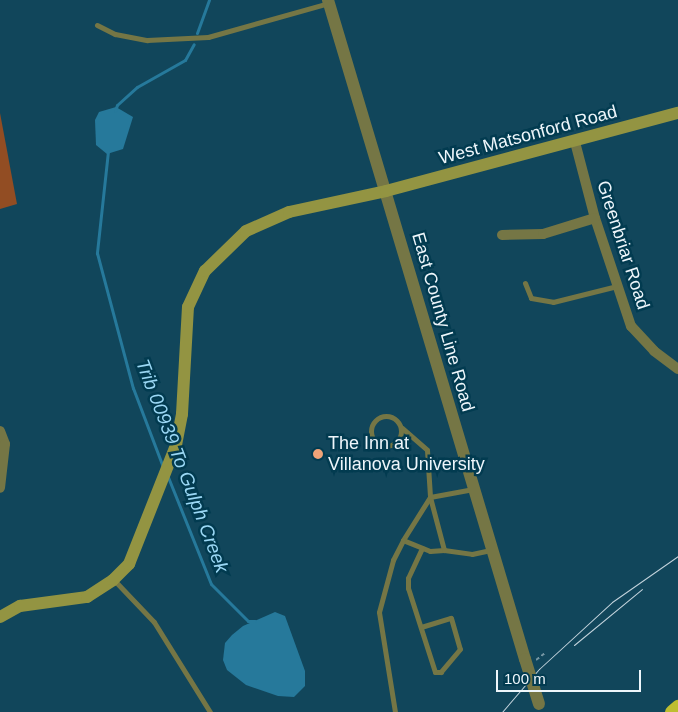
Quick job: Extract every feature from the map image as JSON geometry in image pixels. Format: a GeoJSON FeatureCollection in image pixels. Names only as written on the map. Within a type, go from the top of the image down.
{"type":"FeatureCollection","features":[{"type":"Feature","properties":{"kind":"highway"},"geometry":{"type":"LineString","coordinates":[[672,712],[678,707]]}},
{"type":"Feature","properties":{"kind":"main road","name":"West Matsonford Road"},"geometry":{"type":"LineString","coordinates":[[0,617],[20,606],[87,597],[114,580],[132,558],[169,463],[182,414],[188,307],[205,271],[232,241],[265,221],[289,212],[386,191],[574,142],[678,112]]}},
{"type":"Feature","properties":{"kind":"street","name":"East County Line Road"},"geometry":{"type":"LineString","coordinates":[[332,1],[473,489],[529,661],[540,708]]}},
{"type":"Feature","properties":{"kind":"street","name":"Greenbriar Road"},"geometry":{"type":"LineString","coordinates":[[574,142],[595,218],[631,326],[654,350],[678,369]]}},
{"type":"Feature","properties":{"kind":"street"},"geometry":{"type":"LineString","coordinates":[[502,235],[543,234],[595,218]]}},
{"type":"Feature","properties":{"kind":"street"},"geometry":{"type":"LineString","coordinates":[[0,431],[6,444],[0,488]]}},
{"type":"Feature","properties":{"kind":"lane"},"geometry":{"type":"LineString","coordinates":[[97,25],[115,34],[147,40],[208,37],[332,1]]}},
{"type":"Feature","properties":{"kind":"lane"},"geometry":{"type":"LineString","coordinates":[[525,283],[531,298],[554,302],[617,286]]}},
{"type":"Feature","properties":{"kind":"lane"},"geometry":{"type":"LineString","coordinates":[[402,428],[398,441],[390,446],[380,445],[371,435],[375,421],[383,416],[392,417],[427,450],[430,497],[444,550]]}},
{"type":"Feature","properties":{"kind":"lane"},"geometry":{"type":"LineString","coordinates":[[395,712],[394,694],[382,643],[379,612],[393,560],[430,497],[473,489]]}},
{"type":"Feature","properties":{"kind":"lane"},"geometry":{"type":"LineString","coordinates":[[404,540],[422,548],[472,554],[492,550]]}},
{"type":"Feature","properties":{"kind":"lane"},"geometry":{"type":"LineString","coordinates":[[421,627],[451,618],[460,649],[441,672],[435,672],[421,627],[408,578],[422,548]]}},
{"type":"Feature","properties":{"kind":"lane"},"geometry":{"type":"LineString","coordinates":[[114,580],[154,622],[210,712]]}},
{"type":"Feature","properties":{"kind":"path"},"geometry":{"type":"LineString","coordinates":[[529,661],[545,653]]}},
{"type":"Feature","properties":{"kind":"shaded area"},"geometry":{"type":"Polygon","coordinates":[[[0,113],[17,204],[0,209],[0,113]]]}},
{"type":"Feature","properties":{"kind":"water"},"geometry":{"type":"Polygon","coordinates":[[[116,107],[133,117],[123,149],[107,154],[96,145],[95,120],[99,112],[116,107]]]}},
{"type":"Feature","properties":{"kind":"water"},"geometry":{"type":"Polygon","coordinates":[[[275,612],[285,616],[305,671],[305,686],[294,697],[278,696],[246,685],[227,670],[223,660],[225,643],[232,635],[243,626],[275,612]]]}},
{"type":"Feature","properties":{"kind":"waterway","name":"Trib 00939 To Gulph Creek"},"geometry":{"type":"LineString","coordinates":[[197,33],[209,0]]}},
{"type":"Feature","properties":{"kind":"waterway","name":"Trib 00939 To Gulph Creek"},"geometry":{"type":"LineString","coordinates":[[115,111],[117,105],[137,87],[185,60],[194,44]]}},
{"type":"Feature","properties":{"kind":"waterway","name":"Trib 00939 To Gulph Creek"},"geometry":{"type":"LineString","coordinates":[[108,151],[97,253],[133,388],[163,467]]}},
{"type":"Feature","properties":{"kind":"waterway","name":"Trib 00939 To Gulph Creek"},"geometry":{"type":"LineString","coordinates":[[168,477],[211,584],[248,621],[255,621]]}},
{"type":"Feature","properties":{"kind":"tram line"},"geometry":{"type":"LineString","coordinates":[[502,712],[539,669],[612,602],[678,556]]}},
{"type":"Feature","properties":{"kind":"tram line"},"geometry":{"type":"LineString","coordinates":[[574,645],[642,589]]}},
{"type":"Feature","properties":{"kind":"place","name":"The Inn at Villanova University"},"geometry":{"type":"Point","coordinates":[318,454]}}]}
